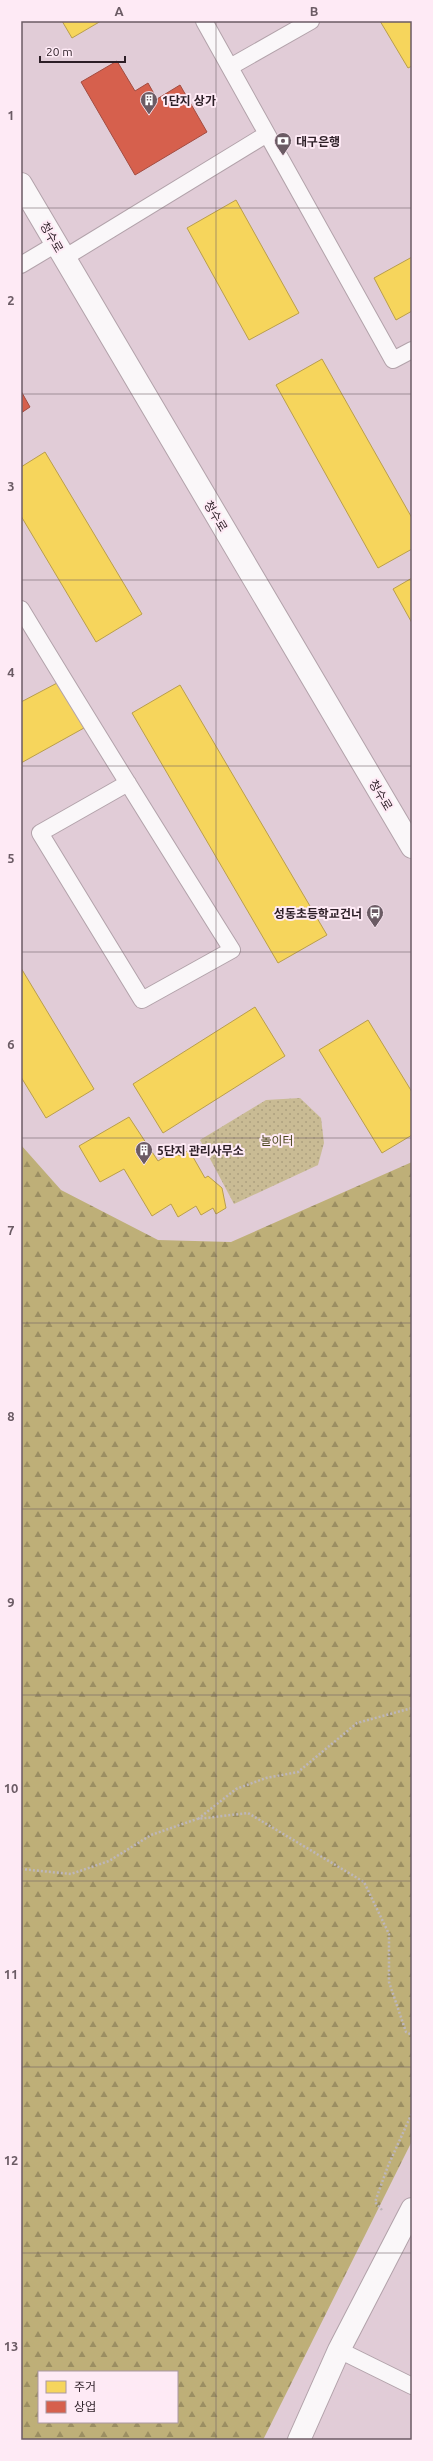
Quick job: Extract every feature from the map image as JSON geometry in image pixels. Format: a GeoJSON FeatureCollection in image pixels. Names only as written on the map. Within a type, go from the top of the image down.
{"type":"FeatureCollection","features":[{"type":"Feature","properties":{"kind":"main road","name":"청수로"},"geometry":{"type":"LineString","coordinates":[[21,184],[412,847]]}},
{"type":"Feature","properties":{"kind":"main road"},"geometry":{"type":"LineString","coordinates":[[299,2440],[339,2350],[412,2209]]}},
{"type":"Feature","properties":{"kind":"lane"},"geometry":{"type":"LineString","coordinates":[[204,21],[393,360],[412,350]]}},
{"type":"Feature","properties":{"kind":"lane"},"geometry":{"type":"LineString","coordinates":[[230,67],[311,21]]}},
{"type":"Feature","properties":{"kind":"lane"},"geometry":{"type":"LineString","coordinates":[[21,265],[60,251],[267,134]]}},
{"type":"Feature","properties":{"kind":"lane"},"geometry":{"type":"LineString","coordinates":[[21,609],[232,950],[142,1000],[40,833],[128,783]]}},
{"type":"Feature","properties":{"kind":"lane"},"geometry":{"type":"LineString","coordinates":[[339,2350],[412,2386]]}},
{"type":"Feature","properties":{"kind":"path"},"geometry":{"type":"LineString","coordinates":[[197,1819],[236,1789],[266,1778],[298,1772],[357,1723],[412,1708]]}},
{"type":"Feature","properties":{"kind":"path"},"geometry":{"type":"LineString","coordinates":[[21,1869],[71,1874],[109,1861],[151,1835],[197,1819],[248,1813],[364,1882],[389,1934],[389,1982],[406,2032],[412,2035]]}},
{"type":"Feature","properties":{"kind":"path"},"geometry":{"type":"LineString","coordinates":[[401,2231],[375,2202],[388,2166],[412,2113]]}},
{"type":"Feature","properties":{"kind":"green space","name":"놀이터"},"geometry":{"type":"Polygon","coordinates":[[[300,1098],[321,1118],[324,1143],[318,1165],[234,1204],[200,1140],[266,1100],[300,1098]]]}},
{"type":"Feature","properties":{"kind":"green space"},"geometry":{"type":"Polygon","coordinates":[[[21,1145],[61,1190],[158,1240],[231,1242],[412,1162],[412,2141],[263,2440],[21,2440],[21,1145]]]}},
{"type":"Feature","properties":{"kind":"building: 주거"},"geometry":{"type":"Polygon","coordinates":[[[62,21],[101,21],[72,38],[62,21]]]}},
{"type":"Feature","properties":{"kind":"building: 주거"},"geometry":{"type":"Polygon","coordinates":[[[380,21],[412,21],[412,66],[408,68],[380,21]]]}},
{"type":"Feature","properties":{"kind":"building: 주거"},"geometry":{"type":"Polygon","coordinates":[[[236,200],[299,313],[249,340],[187,228],[236,200]]]}},
{"type":"Feature","properties":{"kind":"building: 주거"},"geometry":{"type":"Polygon","coordinates":[[[412,257],[412,311],[396,320],[374,278],[412,257]]]}},
{"type":"Feature","properties":{"kind":"building: 주거"},"geometry":{"type":"Polygon","coordinates":[[[322,359],[412,518],[412,549],[378,568],[276,385],[322,359]]]}},
{"type":"Feature","properties":{"kind":"building: 주거"},"geometry":{"type":"Polygon","coordinates":[[[45,452],[142,614],[96,642],[21,516],[21,467],[45,452]]]}},
{"type":"Feature","properties":{"kind":"building: 주거"},"geometry":{"type":"Polygon","coordinates":[[[412,578],[412,623],[393,589],[412,578]]]}},
{"type":"Feature","properties":{"kind":"building: 주거"},"geometry":{"type":"Polygon","coordinates":[[[59,682],[84,728],[21,763],[21,702],[59,682]]]}},
{"type":"Feature","properties":{"kind":"building: 주거"},"geometry":{"type":"Polygon","coordinates":[[[180,685],[327,935],[278,963],[132,713],[180,685]]]}},
{"type":"Feature","properties":{"kind":"building: 주거"},"geometry":{"type":"Polygon","coordinates":[[[21,968],[94,1089],[46,1118],[21,1077],[21,968]]]}},
{"type":"Feature","properties":{"kind":"building: 주거"},"geometry":{"type":"Polygon","coordinates":[[[255,1007],[285,1056],[163,1133],[133,1084],[255,1007]]]}},
{"type":"Feature","properties":{"kind":"building: 주거"},"geometry":{"type":"Polygon","coordinates":[[[368,1020],[412,1092],[412,1135],[382,1153],[319,1050],[368,1020]]]}},
{"type":"Feature","properties":{"kind":"building: 주거","name":"5단지 관리사무소"},"geometry":{"type":"Polygon","coordinates":[[[129,1117],[158,1161],[176,1150],[179,1156],[189,1150],[205,1178],[208,1176],[222,1188],[226,1208],[216,1214],[213,1208],[201,1215],[196,1206],[178,1217],[171,1204],[152,1216],[124,1169],[100,1182],[79,1146],[129,1117]]]}},
{"type":"Feature","properties":{"kind":"building: 상업","name":"1단지 상가"},"geometry":{"type":"Polygon","coordinates":[[[117,61],[135,91],[148,83],[157,99],[180,85],[207,132],[135,175],[81,82],[117,61]]]}},
{"type":"Feature","properties":{"kind":"building: 상업"},"geometry":{"type":"Polygon","coordinates":[[[21,391],[30,407],[21,413],[21,391]]]}},
{"type":"Feature","properties":{"kind":"place","name":"1단지 상가"},"geometry":{"type":"Point","coordinates":[149,115]}},
{"type":"Feature","properties":{"kind":"place","name":"대구은행"},"geometry":{"type":"Point","coordinates":[283,156]}},
{"type":"Feature","properties":{"kind":"place","name":"성동초등학교건너"},"geometry":{"type":"Point","coordinates":[375,928]}},
{"type":"Feature","properties":{"kind":"place","name":"5단지 관리사무소"},"geometry":{"type":"Point","coordinates":[144,1165]}}]}
